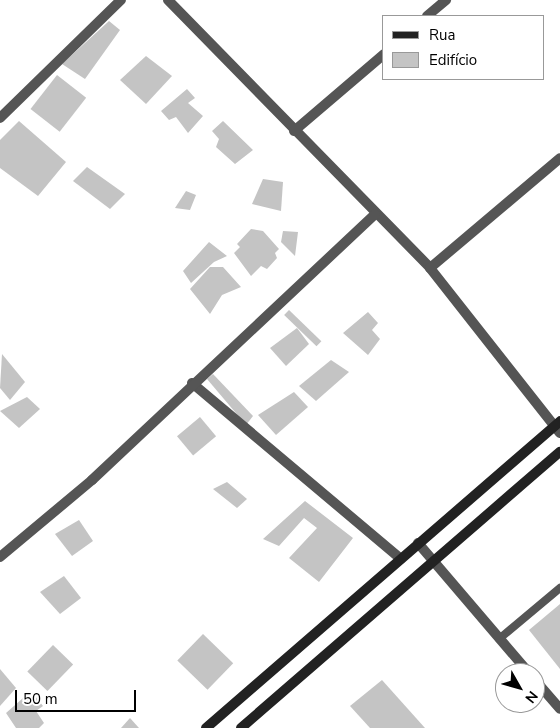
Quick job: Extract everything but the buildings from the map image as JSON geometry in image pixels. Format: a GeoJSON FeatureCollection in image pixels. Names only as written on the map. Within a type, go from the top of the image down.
{"type":"FeatureCollection","features":[{"type":"Feature","properties":{"kind":"street"},"geometry":{"type":"LineString","coordinates":[[0,118],[121,0]]}},
{"type":"Feature","properties":{"kind":"street"},"geometry":{"type":"LineString","coordinates":[[168,0],[375,214],[430,268],[558,426],[418,543],[206,728]]}},
{"type":"Feature","properties":{"kind":"street"},"geometry":{"type":"LineString","coordinates":[[429,15],[446,0]]}},
{"type":"Feature","properties":{"kind":"street"},"geometry":{"type":"LineString","coordinates":[[294,131],[382,56]]}},
{"type":"Feature","properties":{"kind":"street"},"geometry":{"type":"LineString","coordinates":[[430,268],[560,158]]}},
{"type":"Feature","properties":{"kind":"street"},"geometry":{"type":"LineString","coordinates":[[0,556],[92,480],[192,383],[375,214]]}},
{"type":"Feature","properties":{"kind":"street"},"geometry":{"type":"LineString","coordinates":[[192,383],[401,559]]}},
{"type":"Feature","properties":{"kind":"street"},"geometry":{"type":"LineString","coordinates":[[241,728],[560,452]]}},
{"type":"Feature","properties":{"kind":"street"},"geometry":{"type":"LineString","coordinates":[[418,543],[520,663]]}},
{"type":"Feature","properties":{"kind":"street"},"geometry":{"type":"LineString","coordinates":[[545,692],[560,709]]}},
{"type":"Feature","properties":{"kind":"lane"},"geometry":{"type":"LineString","coordinates":[[499,639],[560,588]]}}]}
